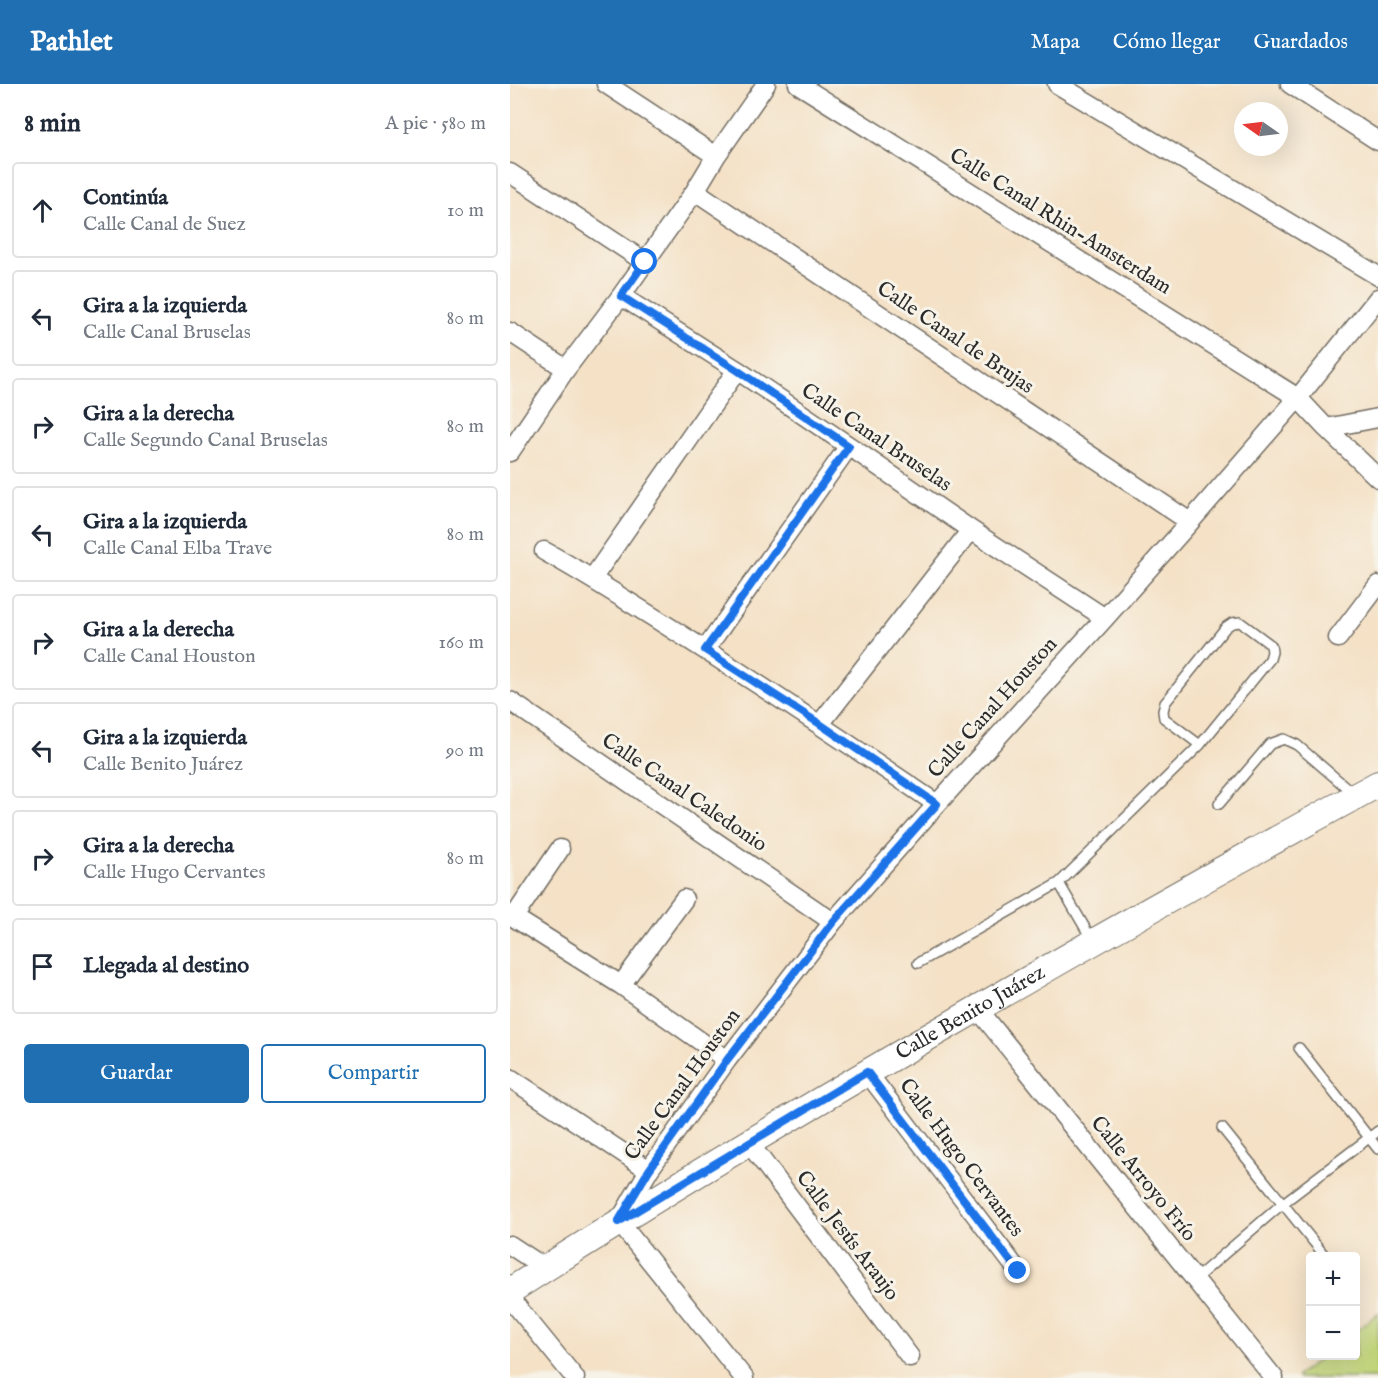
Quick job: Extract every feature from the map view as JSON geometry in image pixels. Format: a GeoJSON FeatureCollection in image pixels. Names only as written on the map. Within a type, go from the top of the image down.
{"type":"FeatureCollection","features":[{"type":"Feature","properties":{"kind":"street"},"geometry":{"type":"LineString","coordinates":[[606,84],[717,156]]}},
{"type":"Feature","properties":{"kind":"street"},"geometry":{"type":"LineString","coordinates":[[510,452],[566,369],[695,191],[766,84]]}},
{"type":"Feature","properties":{"kind":"street","name":"Calle Canal Rhin-Amsterdam"},"geometry":{"type":"LineString","coordinates":[[798,84],[1298,398],[1378,478]]}},
{"type":"Feature","properties":{"kind":"street"},"geometry":{"type":"LineString","coordinates":[[1057,84],[1378,276]]}},
{"type":"Feature","properties":{"kind":"street"},"geometry":{"type":"LineString","coordinates":[[1290,84],[1378,141]]}},
{"type":"Feature","properties":{"kind":"street"},"geometry":{"type":"LineString","coordinates":[[510,173],[645,262]]}},
{"type":"Feature","properties":{"kind":"street","name":"Calle Canal de Brujas"},"geometry":{"type":"LineString","coordinates":[[695,191],[1190,522]]}},
{"type":"Feature","properties":{"kind":"street","name":"Calle Canal Bruselas"},"geometry":{"type":"LineString","coordinates":[[621,296],[737,370],[971,530],[1105,618]]}},
{"type":"Feature","properties":{"kind":"street","name":"Calle Canal Houston"},"geometry":{"type":"LineString","coordinates":[[618,1222],[649,1170],[727,1060],[833,922],[1190,522],[1298,398],[1378,298]]}},
{"type":"Feature","properties":{"kind":"street"},"geometry":{"type":"LineString","coordinates":[[510,332],[566,369]]}},
{"type":"Feature","properties":{"kind":"street"},"geometry":{"type":"LineString","coordinates":[[592,579],[737,370]]}},
{"type":"Feature","properties":{"kind":"street"},"geometry":{"type":"LineString","coordinates":[[1326,428],[1378,418]]}},
{"type":"Feature","properties":{"kind":"street"},"geometry":{"type":"LineString","coordinates":[[705,650],[849,446]]}},
{"type":"Feature","properties":{"kind":"street"},"geometry":{"type":"LineString","coordinates":[[820,724],[971,530]]}},
{"type":"Feature","properties":{"kind":"street"},"geometry":{"type":"LineString","coordinates":[[544,551],[820,724],[937,804]]}},
{"type":"Feature","properties":{"kind":"street"},"geometry":{"type":"LineString","coordinates":[[1338,638],[1378,585]]}},
{"type":"Feature","properties":{"kind":"street","name":"Calle Canal Caledonio"},"geometry":{"type":"LineString","coordinates":[[510,701],[833,922]]}},
{"type":"Feature","properties":{"kind":"street","name":"Calle Benito Juárez"},"geometry":{"type":"LineString","coordinates":[[510,1291],[618,1222],[867,1072],[1093,942],[1367,790]]}},
{"type":"Feature","properties":{"kind":"street"},"geometry":{"type":"LineString","coordinates":[[560,849],[512,916],[621,985],[727,1060]]}},
{"type":"Feature","properties":{"kind":"street"},"geometry":{"type":"LineString","coordinates":[[621,985],[684,899]]}},
{"type":"Feature","properties":{"kind":"street","name":"Calle Arroyo Frío"},"geometry":{"type":"LineString","coordinates":[[978,1008],[1274,1378]]}},
{"type":"Feature","properties":{"kind":"street","name":"Calle Hugo Cervantes"},"geometry":{"type":"LineString","coordinates":[[867,1072],[1018,1271]]}},
{"type":"Feature","properties":{"kind":"street"},"geometry":{"type":"LineString","coordinates":[[510,1078],[649,1170]]}},
{"type":"Feature","properties":{"kind":"street","name":"Calle Jesús Araujo"},"geometry":{"type":"LineString","coordinates":[[749,1143],[910,1357]]}},
{"type":"Feature","properties":{"kind":"street"},"geometry":{"type":"LineString","coordinates":[[618,1222],[744,1378]]}},
{"type":"Feature","properties":{"kind":"street"},"geometry":{"type":"LineString","coordinates":[[510,1245],[545,1268]]}},
{"type":"Feature","properties":{"kind":"street"},"geometry":{"type":"LineString","coordinates":[[510,1298],[575,1378]]}},
{"type":"Feature","properties":{"kind":"lane"},"geometry":{"type":"LineString","coordinates":[[918,963],[1059,884],[1200,745],[1270,659],[1271,645],[1240,622],[1226,627],[1165,703],[1164,718],[1200,745]]}},
{"type":"Feature","properties":{"kind":"lane"},"geometry":{"type":"LineString","coordinates":[[1219,804],[1270,744],[1284,739],[1367,790]]}},
{"type":"Feature","properties":{"kind":"lane"},"geometry":{"type":"LineString","coordinates":[[1059,884],[1093,942]]}},
{"type":"Feature","properties":{"kind":"lane"},"geometry":{"type":"LineString","coordinates":[[1299,1048],[1378,1149]]}},
{"type":"Feature","properties":{"kind":"lane"},"geometry":{"type":"LineString","coordinates":[[1222,1128],[1321,1252]]}},
{"type":"Feature","properties":{"kind":"lane"},"geometry":{"type":"LineString","coordinates":[[1194,1280],[1282,1204],[1378,1131]]}},
{"type":"Feature","properties":{"kind":"green space"},"geometry":{"type":"Polygon","coordinates":[[[1378,1313],[1378,1378],[1299,1378],[1297,1376],[1319,1360],[1360,1360],[1360,1328],[1378,1313]]]}},
{"type":"Feature","properties":{"kind":"route"},"geometry":{"type":"LineString","coordinates":[[645,262],[621,296],[737,370],[849,446],[705,650],[820,724],[937,804],[833,922],[727,1060],[649,1170],[618,1222],[867,1072],[1018,1271]]}}]}
